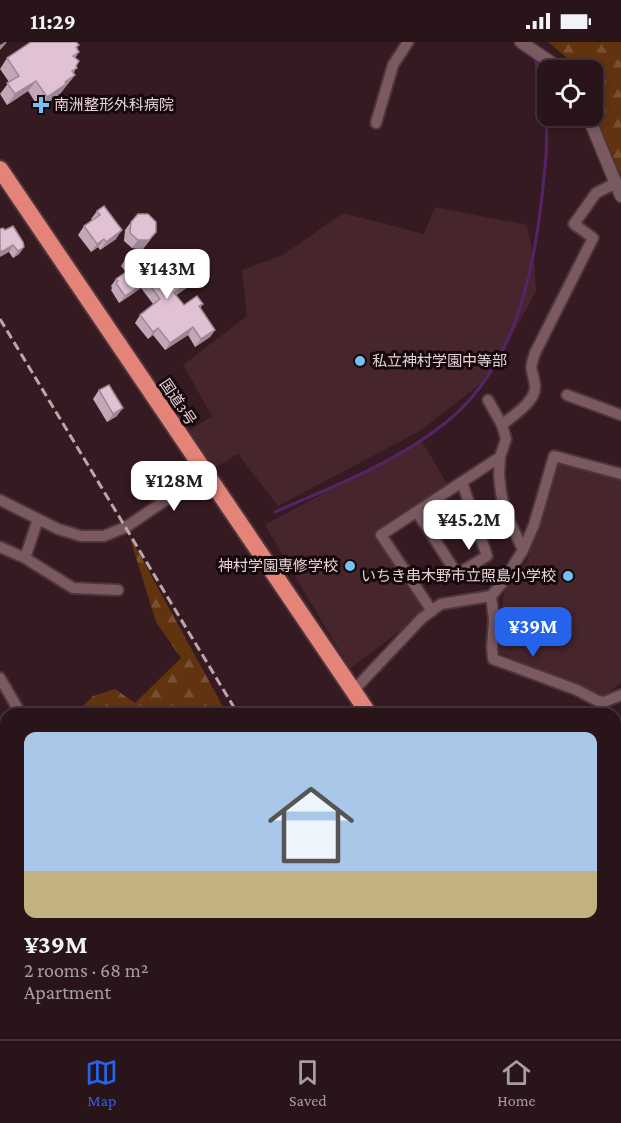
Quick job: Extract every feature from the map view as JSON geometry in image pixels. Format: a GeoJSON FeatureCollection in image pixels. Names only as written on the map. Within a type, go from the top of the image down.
{"type":"FeatureCollection","features":[{"type":"Feature","properties":{"kind":"highway","name":"国道3号"},"geometry":{"type":"LineString","coordinates":[[0,169],[365,708]]}},
{"type":"Feature","properties":{"kind":"street"},"geometry":{"type":"LineString","coordinates":[[376,123],[393,65],[408,42]]}},
{"type":"Feature","properties":{"kind":"street"},"geometry":{"type":"LineString","coordinates":[[521,42],[547,60]]}},
{"type":"Feature","properties":{"kind":"street"},"geometry":{"type":"LineString","coordinates":[[592,126],[614,184],[621,196]]}},
{"type":"Feature","properties":{"kind":"street"},"geometry":{"type":"LineString","coordinates":[[502,425],[533,398],[535,386],[530,368],[535,353],[592,238],[574,224],[596,193],[614,184]]}},
{"type":"Feature","properties":{"kind":"street"},"geometry":{"type":"LineString","coordinates":[[567,395],[621,415]]}},
{"type":"Feature","properties":{"kind":"street"},"geometry":{"type":"LineString","coordinates":[[488,400],[502,425],[506,439],[500,457],[499,475],[505,511],[523,550]]}},
{"type":"Feature","properties":{"kind":"street"},"geometry":{"type":"LineString","coordinates":[[353,691],[422,618],[441,604],[491,596],[503,582],[523,550],[534,525],[554,456],[621,474]]}},
{"type":"Feature","properties":{"kind":"street"},"geometry":{"type":"LineString","coordinates":[[432,611],[381,535],[500,457]]}},
{"type":"Feature","properties":{"kind":"street"},"geometry":{"type":"LineString","coordinates":[[0,501],[81,537],[111,534],[126,527],[185,487],[203,471]]}},
{"type":"Feature","properties":{"kind":"street"},"geometry":{"type":"LineString","coordinates":[[417,512],[457,574],[487,556],[462,482]]}},
{"type":"Feature","properties":{"kind":"street"},"geometry":{"type":"LineString","coordinates":[[25,558],[38,519]]}},
{"type":"Feature","properties":{"kind":"street"},"geometry":{"type":"LineString","coordinates":[[0,547],[25,558],[73,588],[118,590]]}},
{"type":"Feature","properties":{"kind":"street"},"geometry":{"type":"LineString","coordinates":[[491,596],[494,620],[491,657],[493,659],[604,702],[621,695]]}},
{"type":"Feature","properties":{"kind":"street"},"geometry":{"type":"LineString","coordinates":[[0,678],[18,708]]}},
{"type":"Feature","properties":{"kind":"street"},"geometry":{"type":"LineString","coordinates":[[604,702],[604,708]]}},
{"type":"Feature","properties":{"kind":"shaded area"},"geometry":{"type":"Polygon","coordinates":[[[435,207],[527,225],[534,259],[536,291],[509,341],[483,382],[420,431],[278,506],[238,454],[214,468],[189,431],[212,416],[183,365],[247,316],[242,270],[283,255],[343,213],[424,234],[435,207]]]}},
{"type":"Feature","properties":{"kind":"shaded area","name":"神村学園専修学校"},"geometry":{"type":"Polygon","coordinates":[[[421,440],[449,487],[385,528],[435,604],[350,669],[265,525],[421,440]]]}},
{"type":"Feature","properties":{"kind":"shaded area","name":"いちき串木野市立照島小学校"},"geometry":{"type":"Polygon","coordinates":[[[557,462],[621,480],[621,683],[602,697],[496,651],[504,592],[527,561],[557,462]]]}},
{"type":"Feature","properties":{"kind":"green space"},"geometry":{"type":"Polygon","coordinates":[[[548,42],[621,42],[621,176],[600,126],[603,126],[603,60],[569,60],[548,42]]]}},
{"type":"Feature","properties":{"kind":"green space"},"geometry":{"type":"Polygon","coordinates":[[[129,535],[224,708],[81,708],[93,696],[115,689],[135,703],[181,658],[156,622],[129,535]]]}},
{"type":"Feature","properties":{"kind":"building"},"geometry":{"type":"Polygon","coordinates":[[[31,42],[76,42],[79,45],[76,47],[79,52],[73,56],[79,61],[77,68],[72,71],[75,75],[47,97],[36,81],[15,94],[7,83],[19,76],[7,58],[31,42]]]}},
{"type":"Feature","properties":{"kind":"building"},"geometry":{"type":"Polygon","coordinates":[[[104,206],[122,230],[106,242],[104,239],[97,244],[84,226],[100,215],[97,211],[104,206]]]}},
{"type":"Feature","properties":{"kind":"building"},"geometry":{"type":"Polygon","coordinates":[[[138,214],[148,214],[156,222],[156,232],[149,240],[138,240],[130,233],[131,222],[138,214]]]}},
{"type":"Feature","properties":{"kind":"building"},"geometry":{"type":"Polygon","coordinates":[[[13,226],[24,247],[18,251],[13,245],[0,251],[0,229],[5,230],[13,226]]]}},
{"type":"Feature","properties":{"kind":"building"},"geometry":{"type":"Polygon","coordinates":[[[137,250],[162,282],[190,262],[199,275],[174,293],[184,305],[197,296],[203,304],[199,306],[215,330],[201,339],[193,327],[170,343],[158,328],[153,332],[140,315],[160,299],[147,281],[125,296],[116,283],[118,281],[116,279],[133,267],[126,258],[137,250]]]}},
{"type":"Feature","properties":{"kind":"building"},"geometry":{"type":"Polygon","coordinates":[[[109,385],[123,408],[113,414],[99,390],[109,385]]]}},
{"type":"Feature","properties":{"kind":"waterway"},"geometry":{"type":"LineString","coordinates":[[275,512],[384,463],[425,438],[468,402],[487,377],[503,350],[516,320],[533,259],[544,176],[546,118],[535,56]]}},
{"type":"Feature","properties":{"kind":"railway"},"geometry":{"type":"LineString","coordinates":[[0,319],[234,708]]}},
{"type":"Feature","properties":{"kind":"place","name":"南洲整形外科病院"},"geometry":{"type":"Point","coordinates":[41,105]}},
{"type":"Feature","properties":{"kind":"place","name":"私立神村学園中等部"},"geometry":{"type":"Point","coordinates":[360,361]}},
{"type":"Feature","properties":{"kind":"place","name":"神村学園専修学校"},"geometry":{"type":"Point","coordinates":[350,566]}},
{"type":"Feature","properties":{"kind":"place","name":"いちき串木野市立照島小学校"},"geometry":{"type":"Point","coordinates":[568,576]}}]}
